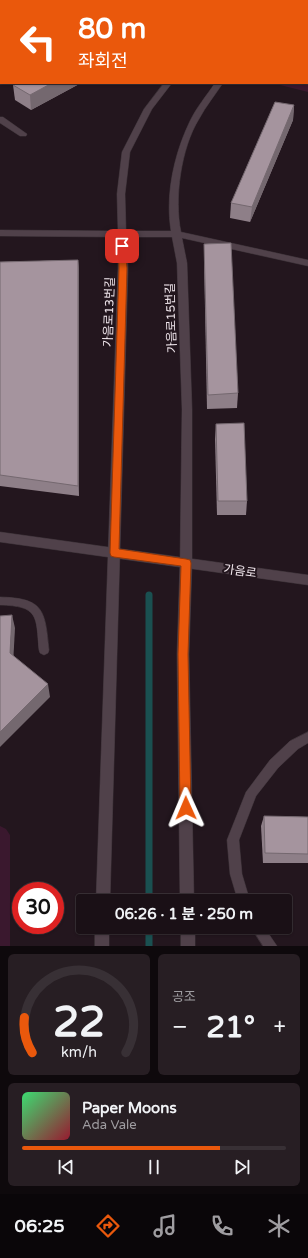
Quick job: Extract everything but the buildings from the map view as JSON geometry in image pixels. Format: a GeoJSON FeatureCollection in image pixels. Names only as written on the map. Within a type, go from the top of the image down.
{"type":"FeatureCollection","features":[{"type":"Feature","properties":{"kind":"street","name":"가음로13번길"},"geometry":{"type":"LineString","coordinates":[[103,894],[119,554],[123,268],[121,194],[126,152],[148,109],[167,84]]}},
{"type":"Feature","properties":{"kind":"street","name":"가음로15번길"},"geometry":{"type":"LineString","coordinates":[[187,894],[183,654],[186,563],[186,402],[182,263],[173,216],[175,180],[184,145],[194,120],[218,84]]}},
{"type":"Feature","properties":{"kind":"street"},"geometry":{"type":"LineString","coordinates":[[0,118],[23,134]]}},
{"type":"Feature","properties":{"kind":"street"},"geometry":{"type":"LineString","coordinates":[[0,233],[121,235],[176,234],[308,263]]}},
{"type":"Feature","properties":{"kind":"street","name":"가음로"},"geometry":{"type":"LineString","coordinates":[[0,537],[308,580]]}},
{"type":"Feature","properties":{"kind":"street"},"geometry":{"type":"LineString","coordinates":[[102,934],[102,946]]}},
{"type":"Feature","properties":{"kind":"street"},"geometry":{"type":"LineString","coordinates":[[188,934],[188,946]]}},
{"type":"Feature","properties":{"kind":"lane"},"geometry":{"type":"LineString","coordinates":[[0,601],[25,602],[35,608],[41,619],[44,650]]}},
{"type":"Feature","properties":{"kind":"lane"},"geometry":{"type":"LineString","coordinates":[[242,894],[236,874],[233,840],[252,792],[274,764],[294,745],[308,737]]}},
{"type":"Feature","properties":{"kind":"lane"},"geometry":{"type":"LineString","coordinates":[[262,934],[271,946]]}},
{"type":"Feature","properties":{"kind":"shaded area"},"geometry":{"type":"Polygon","coordinates":[[[276,84],[308,84],[308,92],[276,84]]]}},
{"type":"Feature","properties":{"kind":"shaded area"},"geometry":{"type":"Polygon","coordinates":[[[0,826],[6,829],[10,835],[10,946],[0,946],[0,826]]]}},
{"type":"Feature","properties":{"kind":"waterway"},"geometry":{"type":"LineString","coordinates":[[149,595],[149,894]]}},
{"type":"Feature","properties":{"kind":"waterway"},"geometry":{"type":"LineString","coordinates":[[149,934],[149,946]]}},
{"type":"Feature","properties":{"kind":"route"},"geometry":{"type":"LineString","coordinates":[[122,246],[123,268],[114,553],[186,563],[183,654],[186,808]]}}]}
